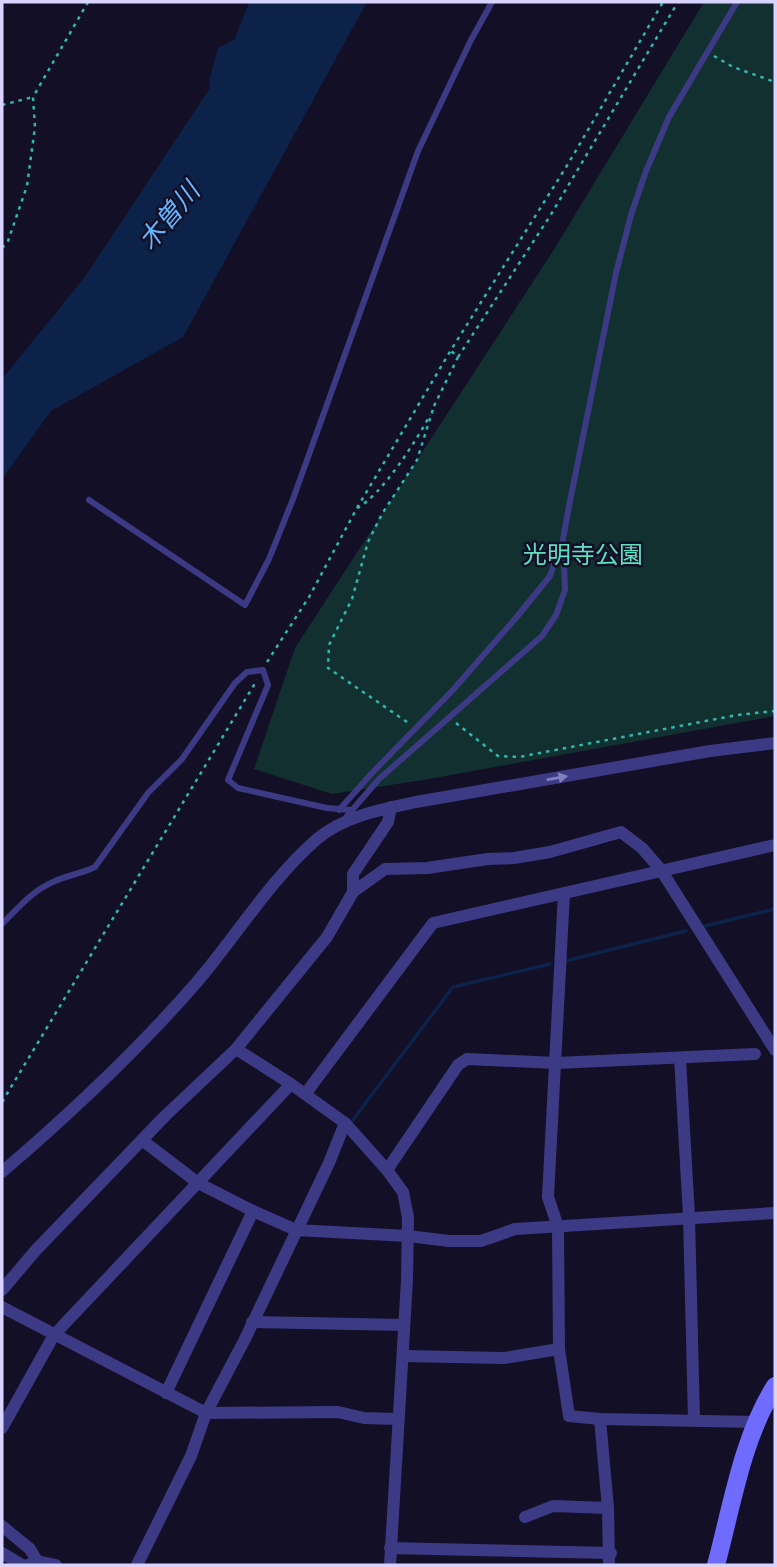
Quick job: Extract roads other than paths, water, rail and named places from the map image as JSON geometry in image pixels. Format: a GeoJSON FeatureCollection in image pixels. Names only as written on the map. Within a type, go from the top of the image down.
{"type":"FeatureCollection","features":[{"type":"Feature","properties":{"kind":"main road"},"geometry":{"type":"LineString","coordinates":[[716,1565],[743,1461],[756,1422],[775,1386]]}},
{"type":"Feature","properties":{"kind":"street"},"geometry":{"type":"LineString","coordinates":[[2,1172],[70,1113],[169,1014],[227,946],[255,906],[318,838],[349,816],[710,751],[775,743]]}},
{"type":"Feature","properties":{"kind":"street"},"geometry":{"type":"LineString","coordinates":[[353,892],[353,874],[388,822],[391,807]]}},
{"type":"Feature","properties":{"kind":"street"},"geometry":{"type":"LineString","coordinates":[[2,1290],[36,1250],[142,1140],[236,1049],[327,937],[353,892],[385,869],[427,868],[514,858],[550,852],[621,832],[642,848],[661,870],[775,1050]]}},
{"type":"Feature","properties":{"kind":"street"},"geometry":{"type":"LineString","coordinates":[[306,1093],[433,923],[775,845]]}},
{"type":"Feature","properties":{"kind":"street"},"geometry":{"type":"LineString","coordinates":[[564,893],[548,1198],[558,1227],[559,1349],[569,1416],[756,1422]]}},
{"type":"Feature","properties":{"kind":"street"},"geometry":{"type":"LineString","coordinates":[[236,1049],[306,1093],[345,1123],[403,1192],[408,1217],[404,1356],[397,1419],[390,1565]]}},
{"type":"Feature","properties":{"kind":"street"},"geometry":{"type":"LineString","coordinates":[[387,1170],[458,1065],[467,1059],[556,1063],[755,1055]]}},
{"type":"Feature","properties":{"kind":"street"},"geometry":{"type":"LineString","coordinates":[[680,1058],[689,1217],[694,1420]]}},
{"type":"Feature","properties":{"kind":"street"},"geometry":{"type":"LineString","coordinates":[[2,1428],[54,1335],[291,1084]]}},
{"type":"Feature","properties":{"kind":"street"},"geometry":{"type":"LineString","coordinates":[[137,1565],[191,1456],[206,1413],[329,1163],[345,1123]]}},
{"type":"Feature","properties":{"kind":"street"},"geometry":{"type":"LineString","coordinates":[[142,1140],[198,1183],[296,1230],[481,1241],[515,1229],[775,1213]]}},
{"type":"Feature","properties":{"kind":"street"},"geometry":{"type":"LineString","coordinates":[[166,1393],[253,1211]]}},
{"type":"Feature","properties":{"kind":"street"},"geometry":{"type":"LineString","coordinates":[[2,1307],[206,1413],[338,1412],[365,1418],[397,1419]]}},
{"type":"Feature","properties":{"kind":"street"},"geometry":{"type":"LineString","coordinates":[[252,1322],[404,1325]]}},
{"type":"Feature","properties":{"kind":"street"},"geometry":{"type":"LineString","coordinates":[[404,1356],[504,1358],[559,1349]]}},
{"type":"Feature","properties":{"kind":"street"},"geometry":{"type":"LineString","coordinates":[[390,1548],[610,1559],[600,1419]]}},
{"type":"Feature","properties":{"kind":"street"},"geometry":{"type":"LineString","coordinates":[[525,1517],[552,1506],[608,1508]]}},
{"type":"Feature","properties":{"kind":"street"},"geometry":{"type":"LineString","coordinates":[[2,1526],[30,1549],[32,1563]]}},
{"type":"Feature","properties":{"kind":"street"},"geometry":{"type":"LineString","coordinates":[[2,1537],[32,1563],[57,1565]]}},
{"type":"Feature","properties":{"kind":"street"},"geometry":{"type":"LineString","coordinates":[[2,1553],[22,1565]]}},
{"type":"Feature","properties":{"kind":"lane"},"geometry":{"type":"LineString","coordinates":[[89,500],[245,605],[269,559],[311,451],[418,151],[492,2]]}},
{"type":"Feature","properties":{"kind":"lane"},"geometry":{"type":"LineString","coordinates":[[340,810],[452,691],[550,576],[563,539],[616,273],[631,215],[669,117],[737,2]]}},
{"type":"Feature","properties":{"kind":"lane"},"geometry":{"type":"LineString","coordinates":[[2,924],[35,890],[94,867],[148,793],[183,759],[235,683],[247,672],[263,670],[268,685],[228,780],[238,788],[340,810],[349,816],[379,779],[541,636],[556,615],[565,590],[563,539]]}},
{"type":"Feature","properties":{"kind":"water","name":"木曽川"},"geometry":{"type":"Polygon","coordinates":[[[367,2],[183,337],[51,411],[2,479],[2,379],[84,278],[210,88],[209,82],[218,48],[234,40],[249,3],[367,2]]]}},
{"type":"Feature","properties":{"kind":"waterway"},"geometry":{"type":"LineString","coordinates":[[701,927],[775,909]]}},
{"type":"Feature","properties":{"kind":"waterway"},"geometry":{"type":"LineString","coordinates":[[565,961],[686,931]]}},
{"type":"Feature","properties":{"kind":"waterway"},"geometry":{"type":"LineString","coordinates":[[352,1121],[453,987],[550,964]]}},
{"type":"Feature","properties":{"kind":"park label","name":"光明寺公園"},"geometry":{"type":"Point","coordinates":[583,555]}}]}
